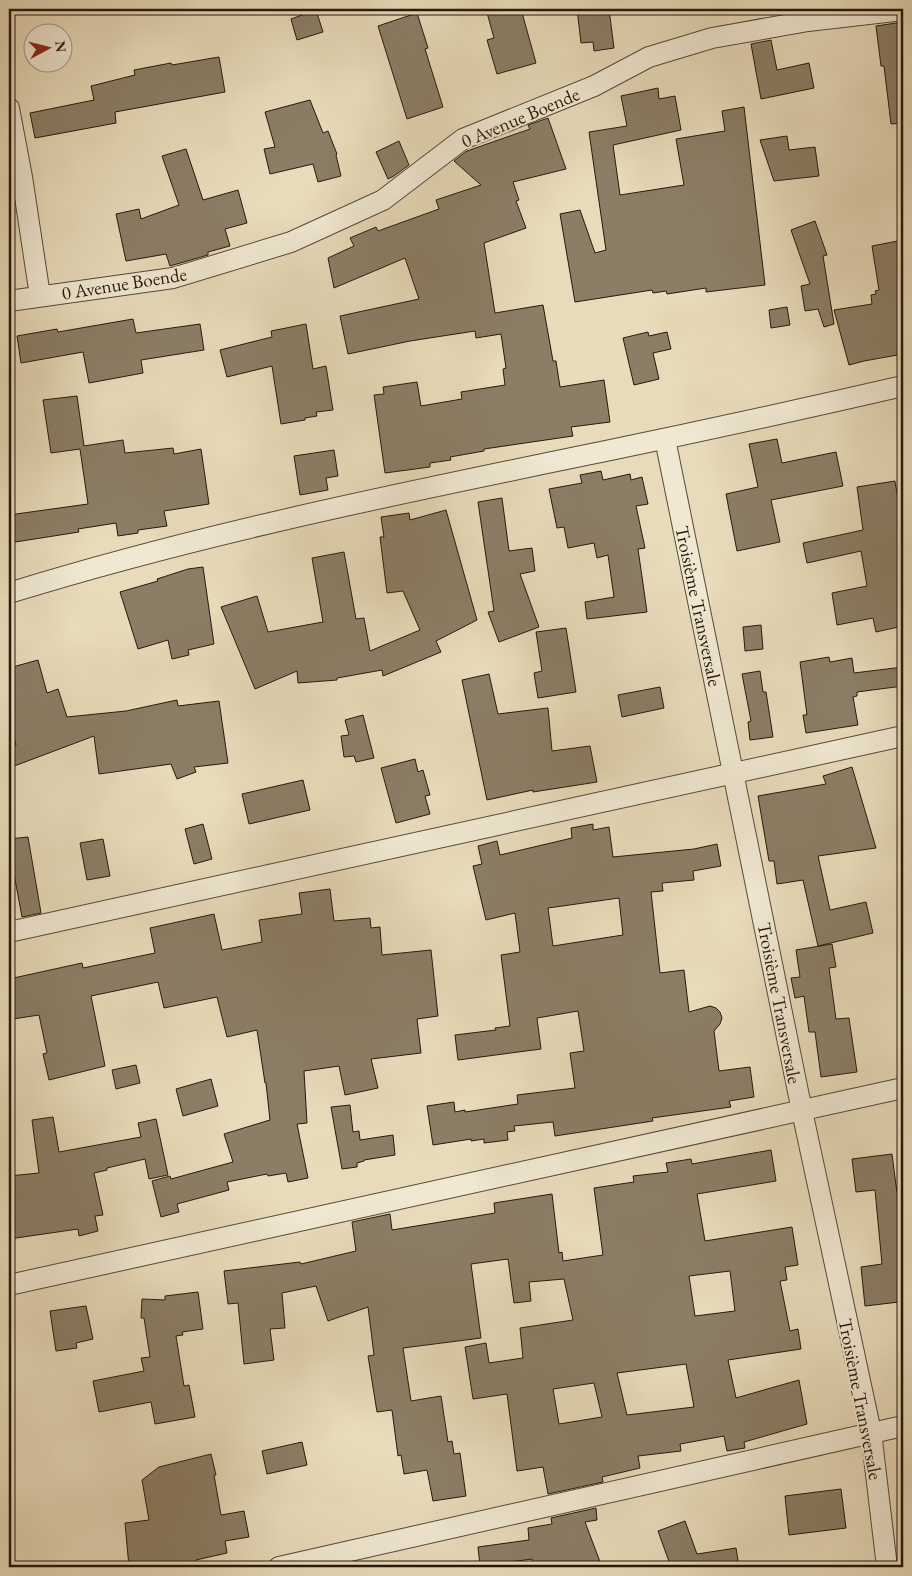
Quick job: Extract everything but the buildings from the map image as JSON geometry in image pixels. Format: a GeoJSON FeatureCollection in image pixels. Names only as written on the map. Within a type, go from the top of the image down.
{"type":"FeatureCollection","features":[{"type":"Feature","properties":{"kind":"street","name":"0 Avenue Boende"},"geometry":{"type":"LineString","coordinates":[[9,301],[173,278],[291,242],[383,200],[463,139],[594,86],[650,57],[712,38],[808,21],[903,10]]}},
{"type":"Feature","properties":{"kind":"street"},"geometry":{"type":"LineString","coordinates":[[9,108],[22,177],[40,296]]}},
{"type":"Feature","properties":{"kind":"street"},"geometry":{"type":"LineString","coordinates":[[9,593],[161,549],[404,493],[666,439],[903,386]]}},
{"type":"Feature","properties":{"kind":"street","name":"Troisième Transversale"},"geometry":{"type":"LineString","coordinates":[[666,439],[802,1111],[871,1432],[887,1567]]}},
{"type":"Feature","properties":{"kind":"street"},"geometry":{"type":"LineString","coordinates":[[9,932],[903,736]]}},
{"type":"Feature","properties":{"kind":"street"},"geometry":{"type":"LineString","coordinates":[[9,1285],[903,1088]]}},
{"type":"Feature","properties":{"kind":"street"},"geometry":{"type":"LineString","coordinates":[[279,1567],[903,1426]]}}]}
